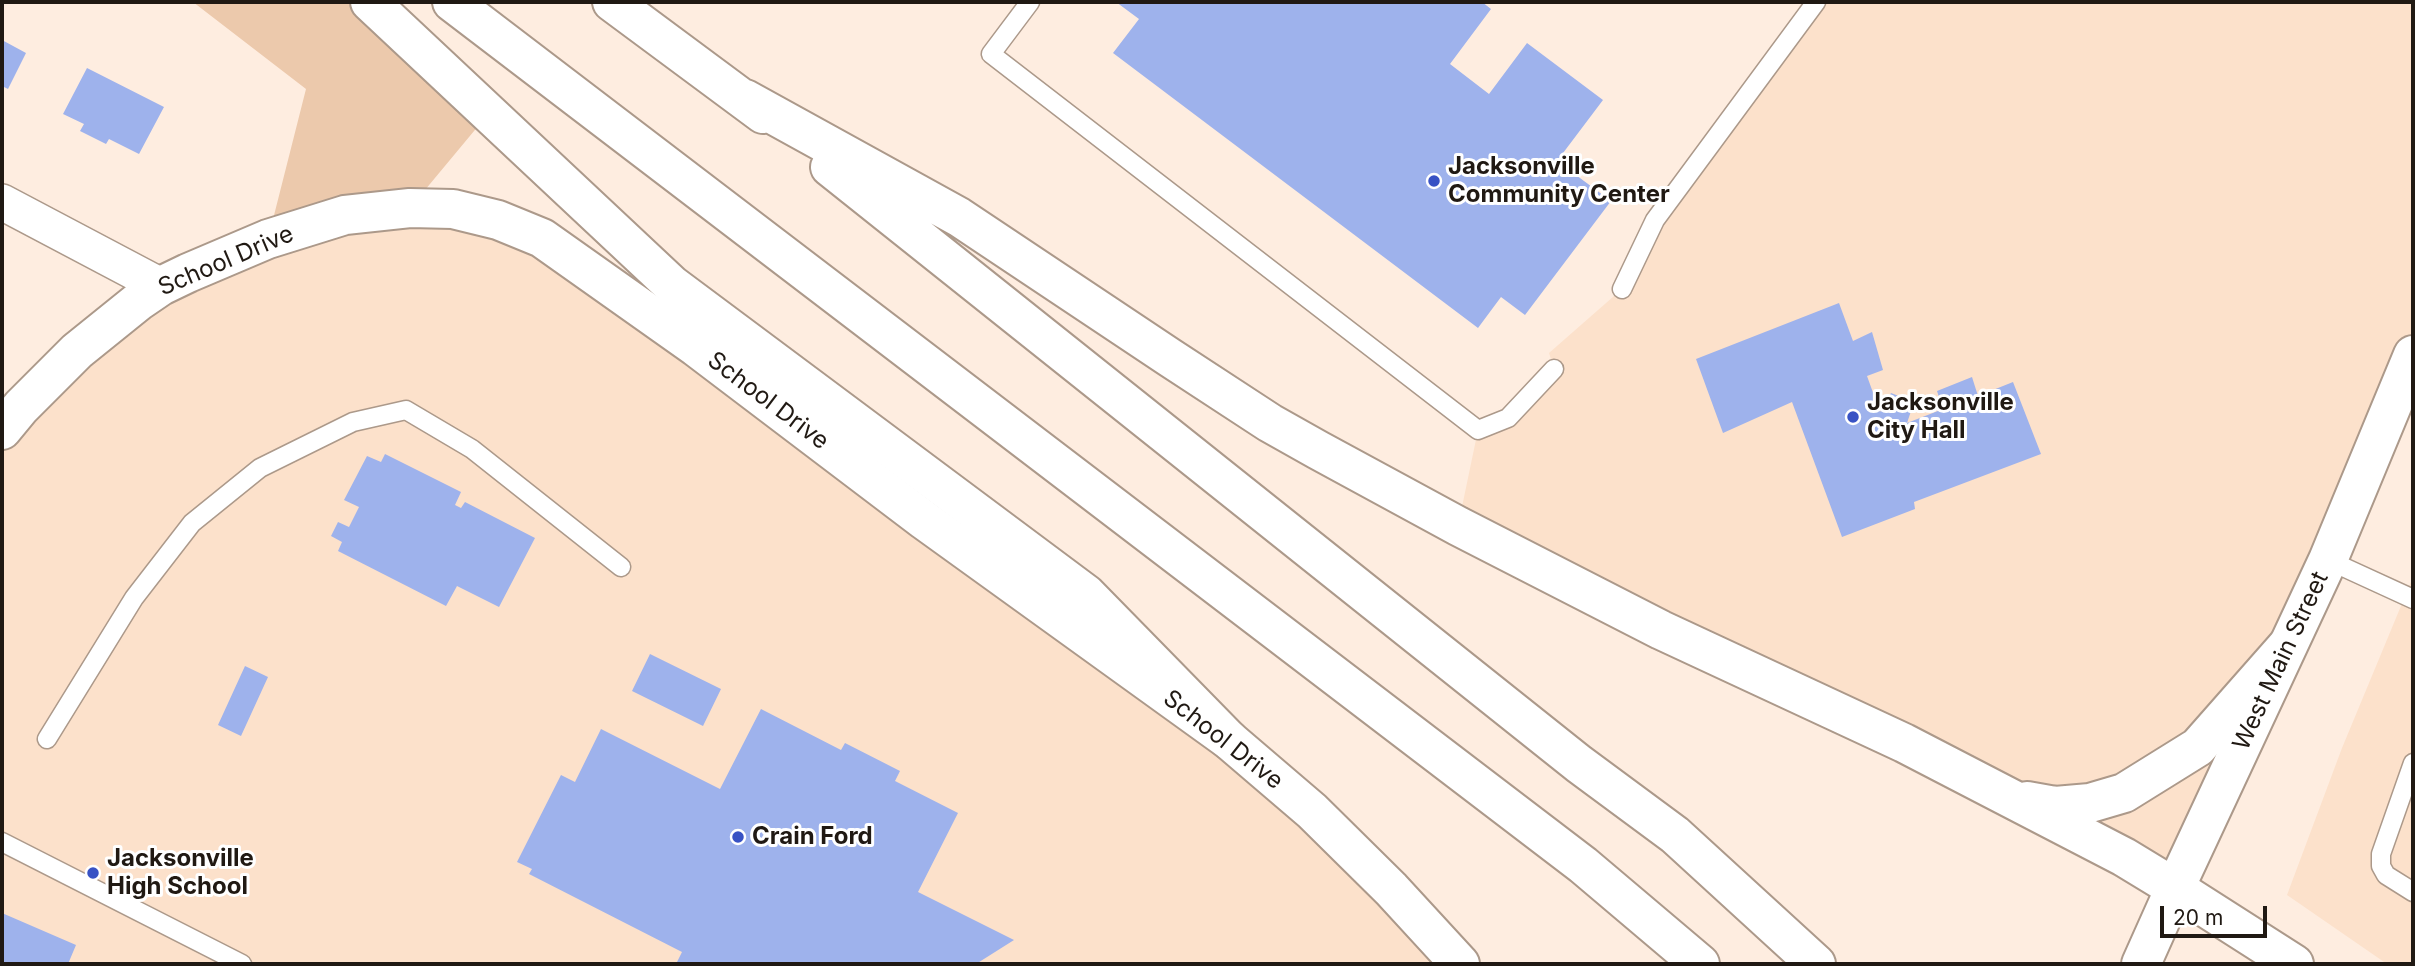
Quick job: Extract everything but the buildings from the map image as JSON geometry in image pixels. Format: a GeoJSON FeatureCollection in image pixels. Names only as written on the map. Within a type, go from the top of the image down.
{"type":"FeatureCollection","features":[{"type":"Feature","properties":{"kind":"main road"},"geometry":{"type":"LineString","coordinates":[[370,2],[673,285],[1086,594],[1228,740]]}},
{"type":"Feature","properties":{"kind":"main road"},"geometry":{"type":"LineString","coordinates":[[452,2],[1583,864],[1700,964]]}},
{"type":"Feature","properties":{"kind":"main road"},"geometry":{"type":"LineString","coordinates":[[612,2],[745,99],[1579,764],[1675,835],[1816,964]]}},
{"type":"Feature","properties":{"kind":"main road"},"geometry":{"type":"LineString","coordinates":[[745,99],[959,217],[1180,365],[1318,450],[1458,526],[1661,630],[1904,743],[2014,799],[2124,857],[2294,964]]}},
{"type":"Feature","properties":{"kind":"main road","name":"School Drive"},"geometry":{"type":"LineString","coordinates":[[2,430],[77,351],[161,286],[268,239],[345,215],[410,208],[453,209],[498,220],[542,238],[696,347],[924,520],[1228,740],[1312,811],[1391,889],[1460,964]]}},
{"type":"Feature","properties":{"kind":"main road","name":"West Main Street"},"geometry":{"type":"LineString","coordinates":[[2141,964],[2328,560],[2413,355]]}},
{"type":"Feature","properties":{"kind":"main road"},"geometry":{"type":"LineString","coordinates":[[2014,799],[2055,806],[2090,803],[2123,793],[2198,747],[2287,646]]}},
{"type":"Feature","properties":{"kind":"street"},"geometry":{"type":"LineString","coordinates":[[2,202],[161,286]]}},
{"type":"Feature","properties":{"kind":"lane"},"geometry":{"type":"LineString","coordinates":[[1030,2],[991,54],[1478,430],[1508,418],[1554,369]]}},
{"type":"Feature","properties":{"kind":"lane"},"geometry":{"type":"LineString","coordinates":[[1622,289],[1655,220],[1816,2]]}},
{"type":"Feature","properties":{"kind":"lane"},"geometry":{"type":"LineString","coordinates":[[47,739],[134,598],[192,523],[260,468],[353,422],[407,410],[472,449],[621,567]]}},
{"type":"Feature","properties":{"kind":"lane"},"geometry":{"type":"LineString","coordinates":[[2328,560],[2413,599]]}},
{"type":"Feature","properties":{"kind":"lane"},"geometry":{"type":"LineString","coordinates":[[2413,764],[2381,854],[2381,866],[2386,875],[2413,892]]}},
{"type":"Feature","properties":{"kind":"lane"},"geometry":{"type":"LineString","coordinates":[[2,842],[242,964]]}},
{"type":"Feature","properties":{"kind":"shaded area"},"geometry":{"type":"Polygon","coordinates":[[[193,2],[370,2],[489,113],[410,208],[268,239],[306,89],[193,2]]]}},
{"type":"Feature","properties":{"kind":"shaded area"},"geometry":{"type":"Polygon","coordinates":[[[1816,2],[2413,2],[2413,355],[2175,888],[1458,526],[1478,430],[1508,418],[1554,369],[1549,353],[1622,289],[1655,220],[1816,2]]]}},
{"type":"Feature","properties":{"kind":"shaded area"},"geometry":{"type":"Polygon","coordinates":[[[345,215],[498,220],[1229,740],[1460,964],[2,964],[2,430],[139,301],[345,215]]]}},
{"type":"Feature","properties":{"kind":"shaded area"},"geometry":{"type":"Polygon","coordinates":[[[2413,577],[2413,964],[2387,964],[2287,895],[2342,748],[2413,577]]]}},
{"type":"Feature","properties":{"kind":"place","name":"Jacksonville Community Center"},"geometry":{"type":"Point","coordinates":[1434,181]}},
{"type":"Feature","properties":{"kind":"place","name":"Jacksonville City Hall"},"geometry":{"type":"Point","coordinates":[1853,417]}},
{"type":"Feature","properties":{"kind":"place","name":"Crain Ford"},"geometry":{"type":"Point","coordinates":[738,837]}},
{"type":"Feature","properties":{"kind":"place","name":"Jacksonville High School"},"geometry":{"type":"Point","coordinates":[93,873]}}]}
